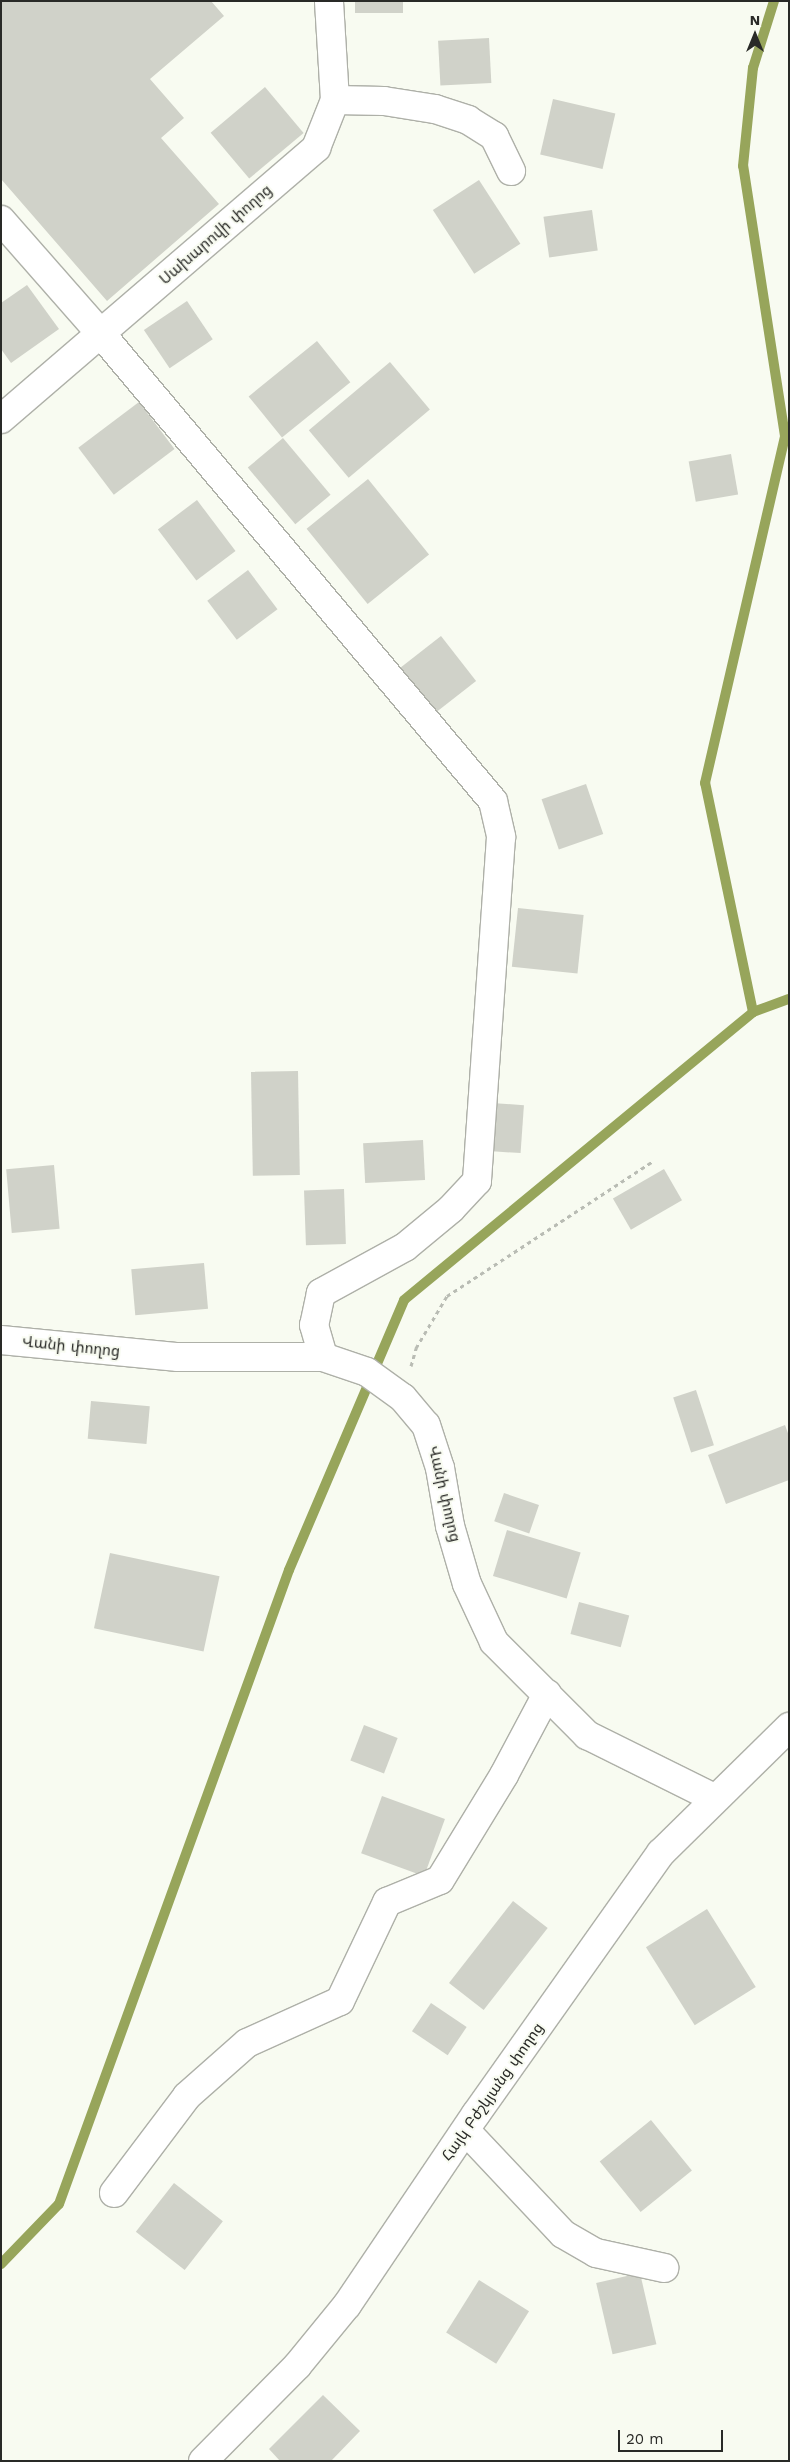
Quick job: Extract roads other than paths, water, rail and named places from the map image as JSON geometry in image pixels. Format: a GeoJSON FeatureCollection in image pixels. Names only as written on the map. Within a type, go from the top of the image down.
{"type":"FeatureCollection","features":[{"type":"Feature","properties":{"kind":"street","name":"Սախարովի փողոց"},"geometry":{"type":"LineString","coordinates":[[1,419],[102,335],[316,148],[335,100],[329,1]]}},
{"type":"Feature","properties":{"kind":"street"},"geometry":{"type":"LineString","coordinates":[[335,100],[384,101],[435,110],[468,120],[494,136],[511,171]]}},
{"type":"Feature","properties":{"kind":"street"},"geometry":{"type":"LineString","coordinates":[[1,220],[102,335],[493,801],[501,837],[477,1180],[451,1209],[405,1247],[321,1293],[314,1325],[323,1357]]}},
{"type":"Feature","properties":{"kind":"street","name":"Վանի փողոց"},"geometry":{"type":"LineString","coordinates":[[1,1340],[178,1358],[323,1357],[367,1372],[403,1398],[426,1426],[440,1468],[450,1526],[467,1584],[494,1642],[587,1735],[714,1798]]}},
{"type":"Feature","properties":{"kind":"street"},"geometry":{"type":"LineString","coordinates":[[114,2193],[187,2096],[247,2043],[340,2001],[387,1902],[440,1880],[504,1775],[546,1694]]}},
{"type":"Feature","properties":{"kind":"street","name":"Հայկ Բժշկյանց փողոց"},"geometry":{"type":"LineString","coordinates":[[203,2461],[297,2366],[347,2306],[466,2131],[661,1853],[714,1798],[789,1727]]}},
{"type":"Feature","properties":{"kind":"street"},"geometry":{"type":"LineString","coordinates":[[466,2131],[563,2234],[596,2253],[664,2268]]}},
{"type":"Feature","properties":{"kind":"waterway"},"geometry":{"type":"LineString","coordinates":[[753,1012],[705,783],[785,436],[743,166],[753,68],[774,1]]}},
{"type":"Feature","properties":{"kind":"waterway"},"geometry":{"type":"LineString","coordinates":[[1,2264],[59,2204],[289,1570],[404,1300],[753,1012],[789,999]]}}]}
